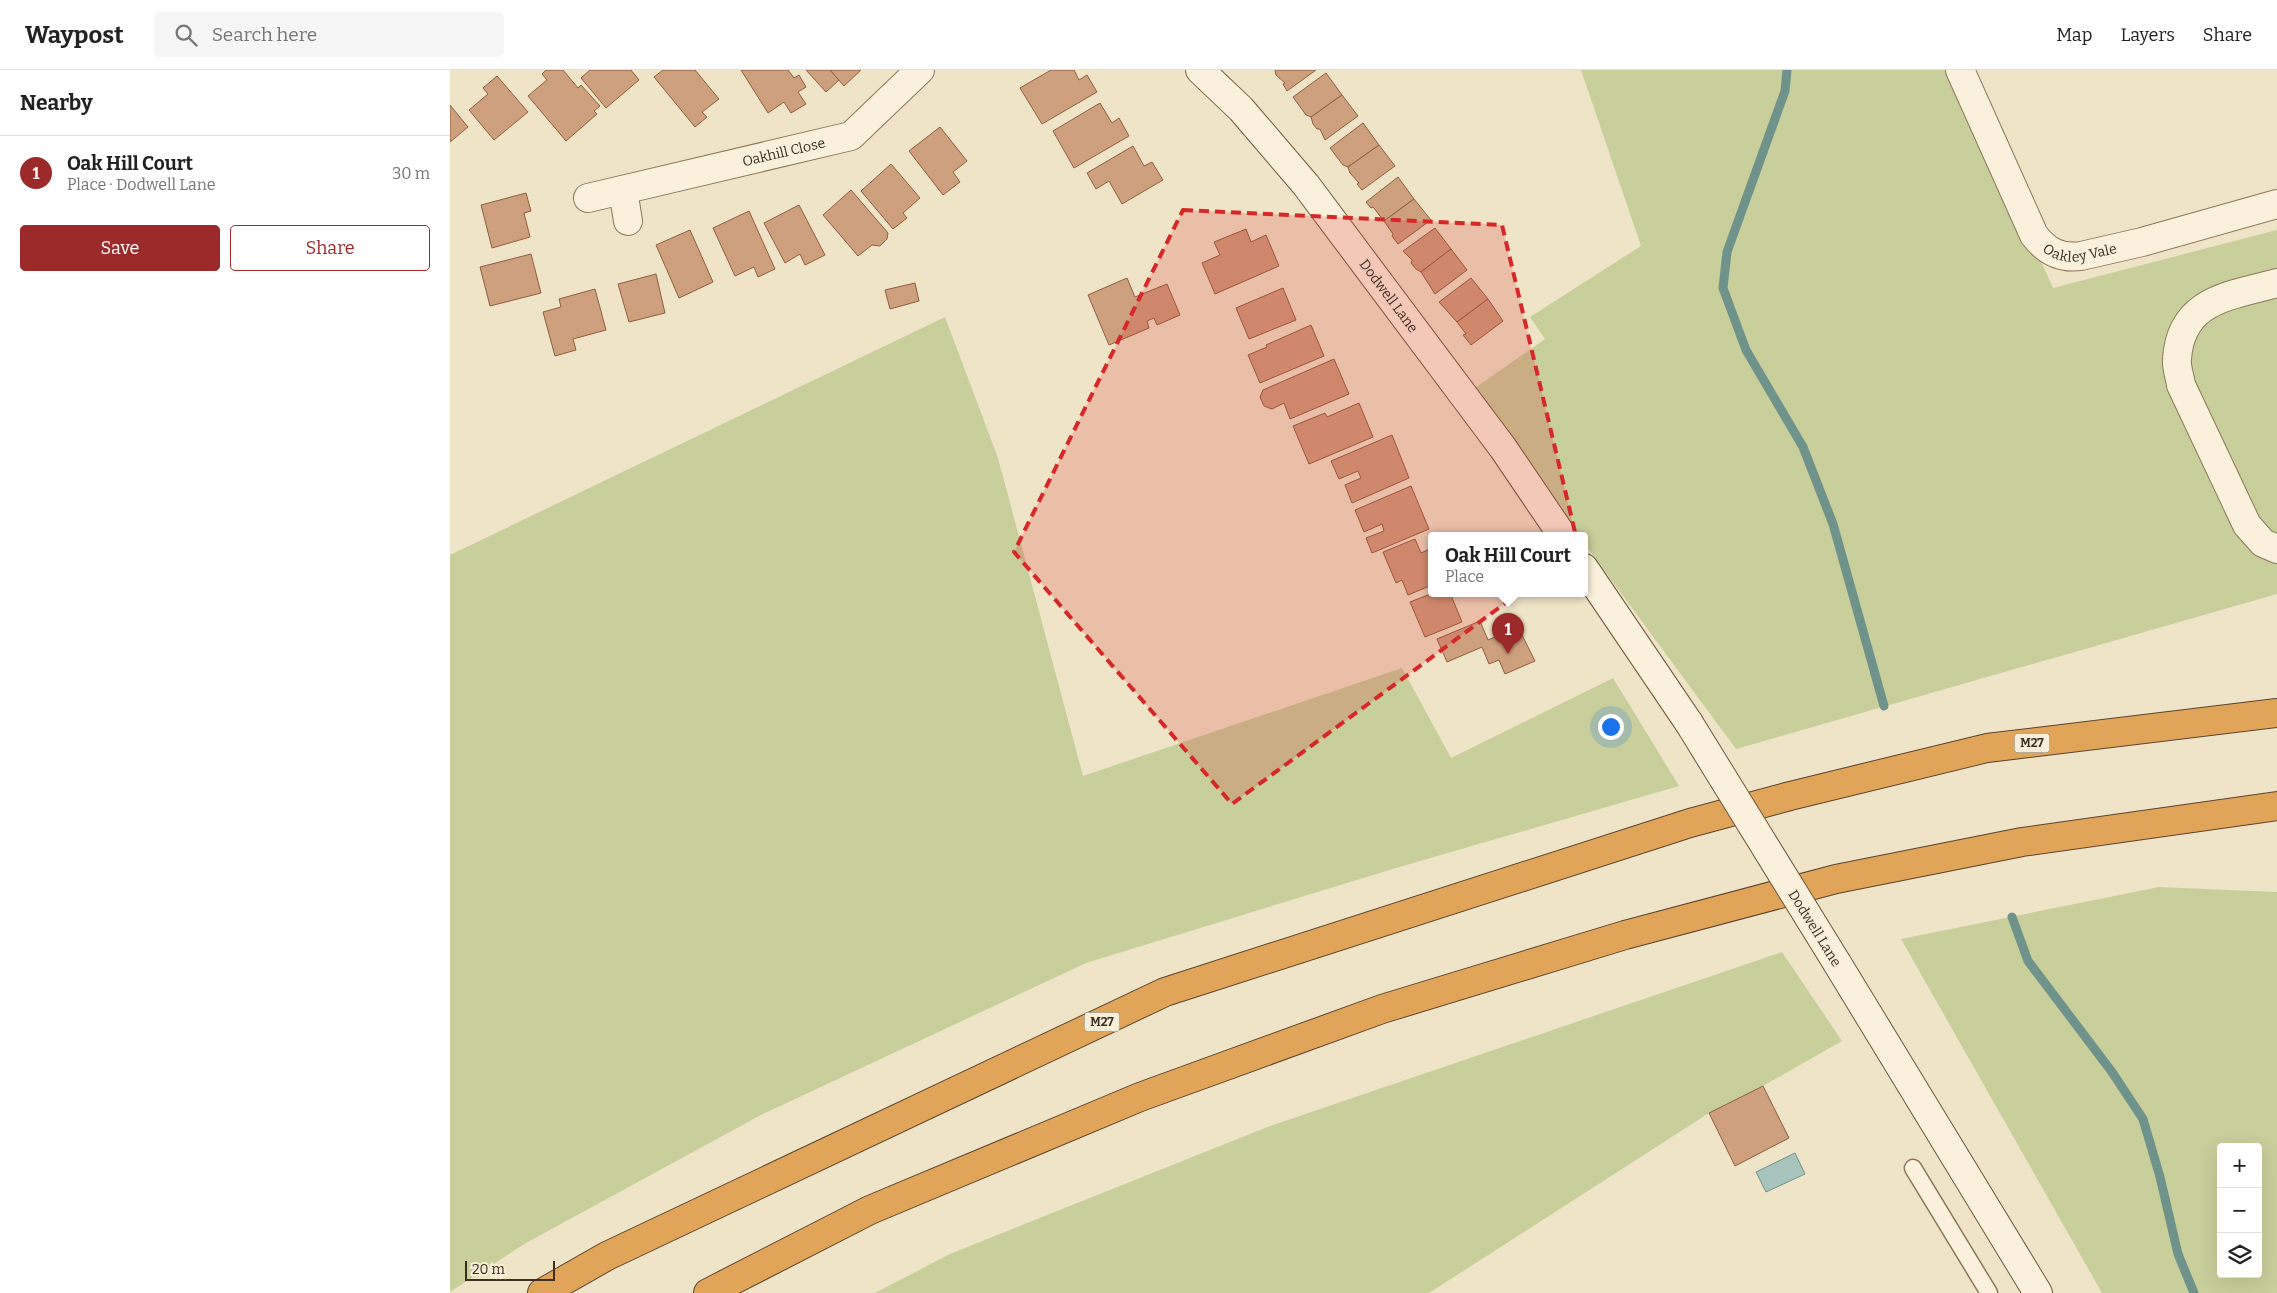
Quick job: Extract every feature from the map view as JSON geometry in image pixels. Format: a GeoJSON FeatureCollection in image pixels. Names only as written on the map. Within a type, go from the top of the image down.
{"type":"FeatureCollection","features":[{"type":"Feature","properties":{"kind":"highway","name":"M27"},"geometry":{"type":"LineString","coordinates":[[542,1293],[607,1256],[1165,992],[1690,823],[1790,796],[1987,748],[2277,712]]}},
{"type":"Feature","properties":{"kind":"highway"},"geometry":{"type":"LineString","coordinates":[[708,1293],[870,1210],[1140,1097],[1382,1009],[1625,935],[1836,879],[2022,842],[2277,806]]}},
{"type":"Feature","properties":{"kind":"street","name":"Oakhill Close"},"geometry":{"type":"LineString","coordinates":[[588,198],[851,136],[920,70]]}},
{"type":"Feature","properties":{"kind":"street","name":"Dodwell Lane"},"geometry":{"type":"LineString","coordinates":[[1200,70],[1241,109],[1306,185],[1503,448],[1560,532]]}},
{"type":"Feature","properties":{"kind":"street","name":"Oakley Vale"},"geometry":{"type":"LineString","coordinates":[[1960,70],[2034,235],[2052,253],[2071,258],[2081,256],[2142,242],[2277,204]]}},
{"type":"Feature","properties":{"kind":"street"},"geometry":{"type":"LineString","coordinates":[[623,190],[628,221]]}},
{"type":"Feature","properties":{"kind":"street"},"geometry":{"type":"LineString","coordinates":[[2277,284],[2208,304],[2192,316],[2180,338],[2176,360],[2181,385],[2247,525],[2263,543],[2277,549]]}},
{"type":"Feature","properties":{"kind":"street","name":"Dodwell Lane"},"geometry":{"type":"LineString","coordinates":[[1588,574],[1689,723],[2038,1293]]}},
{"type":"Feature","properties":{"kind":"lane"},"geometry":{"type":"LineString","coordinates":[[1913,1168],[1989,1293]]}},
{"type":"Feature","properties":{"kind":"highlighted area"},"geometry":{"type":"Polygon","coordinates":[[[1183,210],[1502,225],[1579,549],[1232,804],[1014,552],[1183,210]]]}},
{"type":"Feature","properties":{"kind":"green space"},"geometry":{"type":"Polygon","coordinates":[[[1581,70],[1955,70],[2053,288],[2277,230],[2277,594],[1736,749],[1588,548],[1588,532],[1577,532],[1472,390],[1545,339],[1530,317],[1641,246],[1581,70]]]}},
{"type":"Feature","properties":{"kind":"green space"},"geometry":{"type":"Polygon","coordinates":[[[945,317],[998,458],[1083,776],[1402,668],[1451,758],[1613,678],[1679,786],[1396,868],[1086,963],[761,1115],[526,1243],[450,1292],[450,555],[945,317]]]}},
{"type":"Feature","properties":{"kind":"green space"},"geometry":{"type":"Polygon","coordinates":[[[2159,887],[2277,892],[2277,1293],[2102,1293],[1901,939],[2159,887]]]}},
{"type":"Feature","properties":{"kind":"green space"},"geometry":{"type":"Polygon","coordinates":[[[1782,952],[1842,1041],[1763,1086],[1709,1113],[1429,1293],[875,1293],[950,1254],[1270,1126],[1782,952]]]}},
{"type":"Feature","properties":{"kind":"water"},"geometry":{"type":"Polygon","coordinates":[[[1795,1153],[1805,1174],[1766,1192],[1756,1172],[1795,1153]]]}},
{"type":"Feature","properties":{"kind":"building"},"geometry":{"type":"Polygon","coordinates":[[[546,70],[563,70],[578,88],[581,85],[600,106],[594,111],[597,114],[566,141],[528,96],[547,80],[542,74],[546,70]]]}},
{"type":"Feature","properties":{"kind":"building"},"geometry":{"type":"Polygon","coordinates":[[[590,70],[631,70],[639,80],[606,108],[581,78],[590,70]]]}},
{"type":"Feature","properties":{"kind":"building"},"geometry":{"type":"Polygon","coordinates":[[[663,70],[695,70],[719,99],[702,112],[707,117],[695,127],[654,77],[663,70]]]}},
{"type":"Feature","properties":{"kind":"building"},"geometry":{"type":"Polygon","coordinates":[[[741,70],[788,70],[794,78],[799,75],[806,87],[798,92],[806,104],[791,113],[784,102],[768,113],[741,70]]]}},
{"type":"Feature","properties":{"kind":"building"},"geometry":{"type":"Polygon","coordinates":[[[806,70],[830,70],[839,80],[826,92],[806,70]]]}},
{"type":"Feature","properties":{"kind":"building"},"geometry":{"type":"Polygon","coordinates":[[[830,70],[861,70],[844,86],[830,70]]]}},
{"type":"Feature","properties":{"kind":"building"},"geometry":{"type":"Polygon","coordinates":[[[1051,70],[1074,70],[1079,80],[1087,75],[1097,92],[1042,124],[1020,88],[1051,70]]]}},
{"type":"Feature","properties":{"kind":"building"},"geometry":{"type":"Polygon","coordinates":[[[1275,70],[1316,70],[1287,91],[1283,84],[1285,83],[1276,75],[1275,70]]]}},
{"type":"Feature","properties":{"kind":"building"},"geometry":{"type":"Polygon","coordinates":[[[1326,73],[1342,95],[1311,117],[1306,115],[1293,97],[1326,73]]]}},
{"type":"Feature","properties":{"kind":"building"},"geometry":{"type":"Polygon","coordinates":[[[497,76],[528,112],[494,140],[469,110],[488,94],[483,88],[497,76]]]}},
{"type":"Feature","properties":{"kind":"building"},"geometry":{"type":"Polygon","coordinates":[[[1342,95],[1358,116],[1325,140],[1320,129],[1317,129],[1313,124],[1311,117],[1342,95]]]}},
{"type":"Feature","properties":{"kind":"building"},"geometry":{"type":"Polygon","coordinates":[[[1100,103],[1112,123],[1119,118],[1129,136],[1074,168],[1053,131],[1100,103]]]}},
{"type":"Feature","properties":{"kind":"building"},"geometry":{"type":"Polygon","coordinates":[[[450,105],[468,127],[450,142],[450,105]]]}},
{"type":"Feature","properties":{"kind":"building"},"geometry":{"type":"Polygon","coordinates":[[[1363,123],[1379,145],[1348,167],[1343,165],[1330,148],[1363,123]]]}},
{"type":"Feature","properties":{"kind":"building"},"geometry":{"type":"Polygon","coordinates":[[[940,127],[967,161],[953,172],[960,182],[943,195],[909,151],[940,127]]]}},
{"type":"Feature","properties":{"kind":"building"},"geometry":{"type":"Polygon","coordinates":[[[1379,145],[1395,166],[1362,190],[1348,167],[1379,145]]]}},
{"type":"Feature","properties":{"kind":"building"},"geometry":{"type":"Polygon","coordinates":[[[1133,146],[1144,166],[1152,162],[1163,180],[1122,204],[1109,181],[1096,189],[1087,173],[1133,146]]]}},
{"type":"Feature","properties":{"kind":"building"},"geometry":{"type":"Polygon","coordinates":[[[891,164],[920,198],[903,213],[907,218],[893,229],[861,191],[891,164]]]}},
{"type":"Feature","properties":{"kind":"building"},"geometry":{"type":"Polygon","coordinates":[[[1398,177],[1414,199],[1384,221],[1373,207],[1371,208],[1366,202],[1398,177]]]}},
{"type":"Feature","properties":{"kind":"building"},"geometry":{"type":"Polygon","coordinates":[[[851,190],[888,233],[887,239],[880,246],[872,245],[858,256],[823,215],[851,190]]]}},
{"type":"Feature","properties":{"kind":"building"},"geometry":{"type":"Polygon","coordinates":[[[526,193],[531,211],[524,213],[530,237],[492,248],[481,205],[526,193]]]}},
{"type":"Feature","properties":{"kind":"building"},"geometry":{"type":"Polygon","coordinates":[[[1414,199],[1431,220],[1398,244],[1384,221],[1414,199]]]}},
{"type":"Feature","properties":{"kind":"building"},"geometry":{"type":"Polygon","coordinates":[[[799,205],[825,255],[805,265],[800,254],[785,263],[764,223],[799,205]]]}},
{"type":"Feature","properties":{"kind":"building"},"geometry":{"type":"Polygon","coordinates":[[[749,211],[775,269],[758,277],[754,267],[735,276],[713,228],[749,211]]]}},
{"type":"Feature","properties":{"kind":"building"},"geometry":{"type":"Polygon","coordinates":[[[1435,228],[1451,249],[1421,272],[1416,269],[1411,263],[1412,260],[1403,251],[1435,228]]]}},
{"type":"Feature","properties":{"kind":"building"},"geometry":{"type":"Polygon","coordinates":[[[1246,229],[1251,242],[1266,235],[1279,266],[1215,294],[1202,263],[1220,255],[1214,242],[1246,229]]]}},
{"type":"Feature","properties":{"kind":"building"},"geometry":{"type":"Polygon","coordinates":[[[690,230],[713,282],[679,298],[656,245],[690,230]]]}},
{"type":"Feature","properties":{"kind":"building"},"geometry":{"type":"Polygon","coordinates":[[[1451,249],[1467,270],[1435,294],[1421,272],[1451,249]]]}},
{"type":"Feature","properties":{"kind":"building"},"geometry":{"type":"Polygon","coordinates":[[[531,254],[541,293],[490,306],[480,267],[531,254]]]}},
{"type":"Feature","properties":{"kind":"building"},"geometry":{"type":"Polygon","coordinates":[[[656,274],[665,313],[629,322],[618,284],[656,274]]]}},
{"type":"Feature","properties":{"kind":"building"},"geometry":{"type":"Polygon","coordinates":[[[1127,278],[1135,297],[1167,284],[1180,315],[1157,325],[1154,318],[1147,321],[1149,328],[1109,345],[1088,295],[1127,278]]]}},
{"type":"Feature","properties":{"kind":"building"},"geometry":{"type":"Polygon","coordinates":[[[1471,278],[1488,299],[1457,322],[1439,302],[1471,278]]]}},
{"type":"Feature","properties":{"kind":"building"},"geometry":{"type":"Polygon","coordinates":[[[915,283],[919,301],[890,309],[885,290],[915,283]]]}},
{"type":"Feature","properties":{"kind":"building"},"geometry":{"type":"Polygon","coordinates":[[[1283,288],[1296,320],[1249,339],[1236,308],[1283,288]]]}},
{"type":"Feature","properties":{"kind":"building"},"geometry":{"type":"Polygon","coordinates":[[[595,289],[606,330],[573,339],[576,350],[555,356],[543,312],[561,307],[559,299],[595,289]]]}},
{"type":"Feature","properties":{"kind":"building"},"geometry":{"type":"Polygon","coordinates":[[[1488,299],[1503,321],[1471,345],[1463,335],[1466,334],[1457,322],[1488,299]]]}},
{"type":"Feature","properties":{"kind":"building"},"geometry":{"type":"Polygon","coordinates":[[[1311,325],[1324,356],[1260,383],[1248,355],[1311,325]]]}},
{"type":"Feature","properties":{"kind":"building"},"geometry":{"type":"Polygon","coordinates":[[[1334,359],[1349,394],[1290,419],[1284,403],[1272,409],[1264,406],[1260,397],[1263,390],[1334,359]]]}},
{"type":"Feature","properties":{"kind":"building"},"geometry":{"type":"Polygon","coordinates":[[[1359,403],[1373,437],[1309,464],[1293,426],[1325,413],[1327,417],[1359,403]]]}},
{"type":"Feature","properties":{"kind":"building"},"geometry":{"type":"Polygon","coordinates":[[[1392,435],[1409,478],[1352,503],[1345,485],[1361,478],[1358,471],[1339,479],[1331,461],[1392,435]]]}},
{"type":"Feature","properties":{"kind":"building"},"geometry":{"type":"Polygon","coordinates":[[[1411,486],[1429,529],[1372,553],[1366,538],[1384,531],[1382,524],[1364,532],[1355,510],[1411,486]]]}},
{"type":"Feature","properties":{"kind":"building"},"geometry":{"type":"Polygon","coordinates":[[[1415,539],[1421,553],[1428,550],[1428,587],[1408,595],[1402,580],[1396,583],[1383,552],[1415,539]]]}},
{"type":"Feature","properties":{"kind":"building"},"geometry":{"type":"Polygon","coordinates":[[[1428,595],[1428,597],[1452,597],[1462,622],[1425,637],[1410,602],[1428,595]]]}},
{"type":"Feature","properties":{"kind":"building"},"geometry":{"type":"Polygon","coordinates":[[[1480,621],[1488,640],[1518,627],[1535,661],[1505,674],[1499,660],[1489,664],[1482,647],[1447,662],[1437,639],[1480,621]]]}},
{"type":"Feature","properties":{"kind":"building"},"geometry":{"type":"Polygon","coordinates":[[[1763,1086],[1789,1138],[1735,1166],[1709,1113],[1763,1086]]]}},
{"type":"Feature","properties":{"kind":"waterway"},"geometry":{"type":"LineString","coordinates":[[1787,70],[1785,91],[1727,252],[1723,288],[1746,350],[1803,447],[1833,524],[1884,706]]}},
{"type":"Feature","properties":{"kind":"waterway"},"geometry":{"type":"LineString","coordinates":[[2012,917],[2028,961],[2112,1072],[2143,1119],[2160,1177],[2178,1254],[2194,1293]]}},
{"type":"Feature","properties":{"kind":"place","name":"Oak Hill Court"},"geometry":{"type":"Point","coordinates":[1508,654]}}]}
